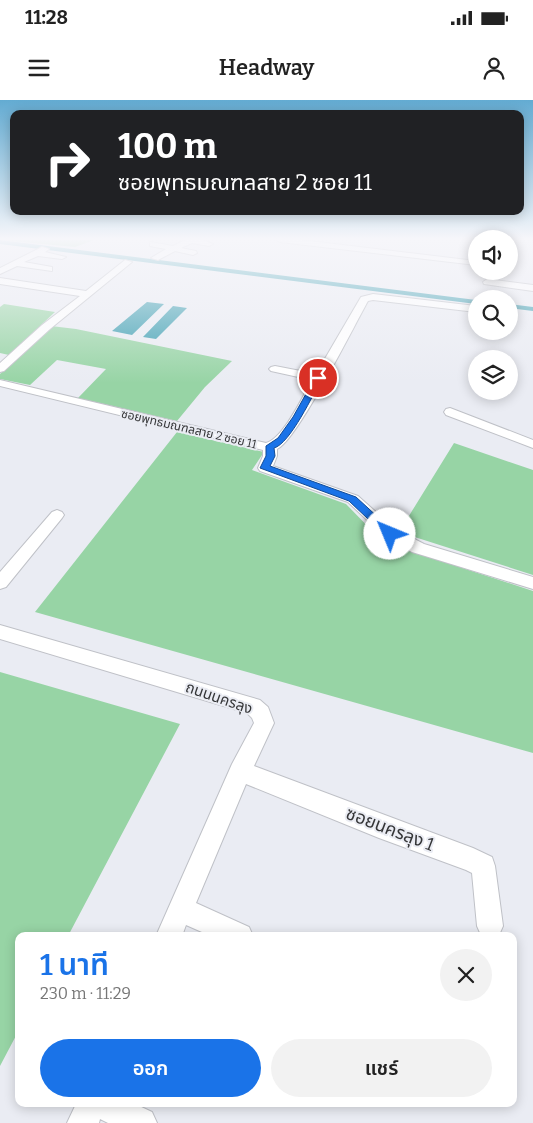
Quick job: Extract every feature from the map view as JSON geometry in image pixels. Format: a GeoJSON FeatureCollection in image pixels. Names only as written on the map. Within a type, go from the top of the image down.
{"type":"FeatureCollection","features":[{"type":"Feature","properties":{"kind":"street"},"geometry":{"type":"LineString","coordinates":[[45,288],[87,294]]}},
{"type":"Feature","properties":{"kind":"street"},"geometry":{"type":"LineString","coordinates":[[0,369],[46,327],[95,288]]}},
{"type":"Feature","properties":{"kind":"street","name":"ซอยพุทธมณฑลสาย 2 ซอย 11"},"geometry":{"type":"LineString","coordinates":[[0,383],[248,444],[270,446],[275,445],[286,432],[364,299],[373,297],[468,308]]}},
{"type":"Feature","properties":{"kind":"street"},"geometry":{"type":"LineString","coordinates":[[275,369],[318,378]]}},
{"type":"Feature","properties":{"kind":"street"},"geometry":{"type":"LineString","coordinates":[[450,412],[495,431],[533,444]]}},
{"type":"Feature","properties":{"kind":"street"},"geometry":{"type":"LineString","coordinates":[[270,446],[270,456],[265,468],[353,499],[390,534],[402,541],[418,548],[533,583]]}},
{"type":"Feature","properties":{"kind":"street"},"geometry":{"type":"LineString","coordinates":[[0,583],[57,515]]}},
{"type":"Feature","properties":{"kind":"street","name":"ถนนนครลุง"},"geometry":{"type":"LineString","coordinates":[[0,632],[253,706],[261,712],[264,723],[240,771],[171,932]]}},
{"type":"Feature","properties":{"kind":"street","name":"ซอยนครลุง 1"},"geometry":{"type":"LineString","coordinates":[[240,771],[379,826],[473,860],[482,866],[490,926]]}},
{"type":"Feature","properties":{"kind":"street"},"geometry":{"type":"LineString","coordinates":[[181,910],[231,932]]}},
{"type":"Feature","properties":{"kind":"street"},"geometry":{"type":"LineString","coordinates":[[83,1123],[90,1107]]}},
{"type":"Feature","properties":{"kind":"street"},"geometry":{"type":"LineString","coordinates":[[108,1107],[141,1123]]}},
{"type":"Feature","properties":{"kind":"green space"},"geometry":{"type":"Polygon","coordinates":[[[4,304],[55,312],[9,355],[0,353],[0,307],[4,304]]]}},
{"type":"Feature","properties":{"kind":"green space"},"geometry":{"type":"Polygon","coordinates":[[[51,326],[76,329],[232,361],[205,387],[177,421],[78,398],[106,369],[57,360],[30,385],[0,379],[0,374],[51,326]]]}},
{"type":"Feature","properties":{"kind":"green space"},"geometry":{"type":"Polygon","coordinates":[[[177,432],[264,452],[252,470],[346,504],[383,542],[533,591],[533,753],[35,612],[177,432]]]}},
{"type":"Feature","properties":{"kind":"green space"},"geometry":{"type":"Polygon","coordinates":[[[454,443],[533,470],[533,575],[399,532],[454,443]]]}},
{"type":"Feature","properties":{"kind":"green space"},"geometry":{"type":"Polygon","coordinates":[[[0,672],[180,724],[70,932],[15,932],[15,1038],[0,1066],[0,672]]]}},
{"type":"Feature","properties":{"kind":"water"},"geometry":{"type":"Polygon","coordinates":[[[147,302],[164,304],[132,335],[112,331],[147,302]]]}},
{"type":"Feature","properties":{"kind":"water"},"geometry":{"type":"Polygon","coordinates":[[[173,306],[187,308],[156,339],[143,337],[173,306]]]}},
{"type":"Feature","properties":{"kind":"waterway"},"geometry":{"type":"LineString","coordinates":[[363,288],[468,301]]}},
{"type":"Feature","properties":{"kind":"waterway"},"geometry":{"type":"LineString","coordinates":[[518,307],[533,309]]}},
{"type":"Feature","properties":{"kind":"route"},"geometry":{"type":"LineString","coordinates":[[318,378],[297,417],[281,440],[275,445],[270,446],[270,456],[265,468],[353,499],[390,534]]}}]}
